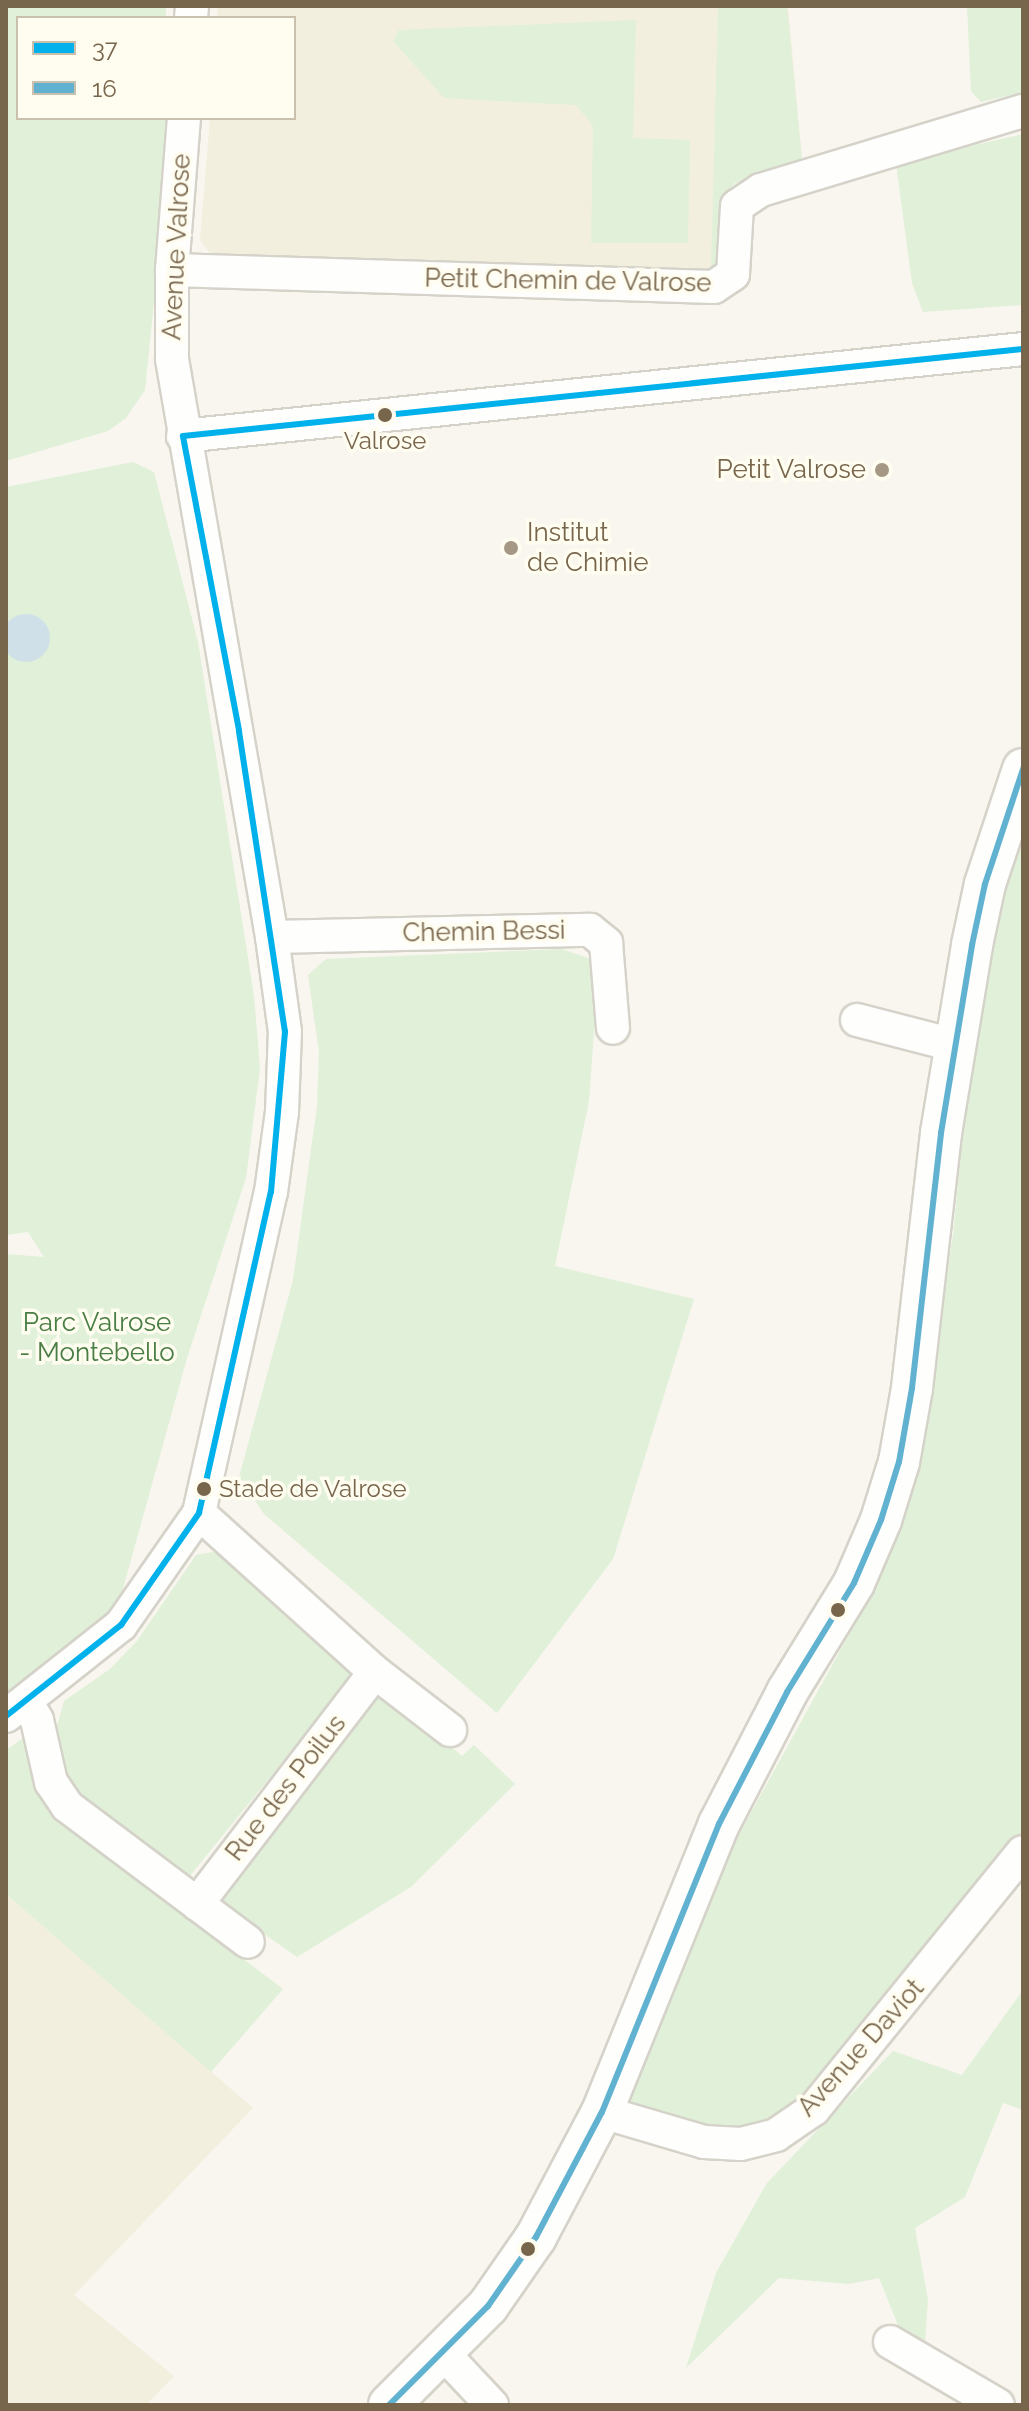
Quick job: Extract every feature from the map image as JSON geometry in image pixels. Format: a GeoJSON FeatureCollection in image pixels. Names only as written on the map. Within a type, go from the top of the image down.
{"type":"FeatureCollection","features":[{"type":"Feature","properties":{"kind":"street","name":"Petit Chemin de Valrose"},"geometry":{"type":"LineString","coordinates":[[172,270],[714,287],[733,274],[737,206],[761,190],[1023,111]]}},
{"type":"Feature","properties":{"kind":"street","name":"Avenue Valrose"},"geometry":{"type":"LineString","coordinates":[[16,1708],[121,1625],[199,1513],[271,1192],[282,1112],[285,1032],[272,937],[172,359],[172,270],[184,120]]}},
{"type":"Feature","properties":{"kind":"street"},"geometry":{"type":"LineString","coordinates":[[183,436],[1023,349]]}},
{"type":"Feature","properties":{"kind":"street"},"geometry":{"type":"LineString","coordinates":[[389,2405],[509,2279],[602,2112],[719,1824],[787,1692],[854,1583],[881,1520],[899,1462],[912,1388],[954,1045],[985,884],[1023,769]]}},
{"type":"Feature","properties":{"kind":"street","name":"Chemin Bessi"},"geometry":{"type":"LineString","coordinates":[[272,937],[590,930],[606,943],[613,1028]]}},
{"type":"Feature","properties":{"kind":"street"},"geometry":{"type":"LineString","coordinates":[[857,1020],[954,1045]]}},
{"type":"Feature","properties":{"kind":"street"},"geometry":{"type":"LineString","coordinates":[[199,1513],[375,1672],[450,1730]]}},
{"type":"Feature","properties":{"kind":"street","name":"Rue des Poilus"},"geometry":{"type":"LineString","coordinates":[[197,1904],[375,1672]]}},
{"type":"Feature","properties":{"kind":"street"},"geometry":{"type":"LineString","coordinates":[[16,1708],[37,1720],[51,1782],[67,1806],[248,1942]]}},
{"type":"Feature","properties":{"kind":"street","name":"Avenue Daviot"},"geometry":{"type":"LineString","coordinates":[[602,2112],[704,2142],[741,2144],[776,2135],[814,2109],[1023,1852]]}},
{"type":"Feature","properties":{"kind":"street"},"geometry":{"type":"LineString","coordinates":[[890,2342],[998,2405]]}},
{"type":"Feature","properties":{"kind":"street"},"geometry":{"type":"LineString","coordinates":[[442,2352],[492,2405]]}},
{"type":"Feature","properties":{"kind":"shaded area"},"geometry":{"type":"Polygon","coordinates":[[[218,6],[788,6],[803,170],[735,183],[721,198],[720,267],[707,276],[217,263],[200,240],[210,120],[296,120],[296,16],[217,16],[218,6]]]}},
{"type":"Feature","properties":{"kind":"shaded area"},"geometry":{"type":"Polygon","coordinates":[[[26,614],[43,621],[50,638],[43,655],[26,662],[9,655],[2,638],[9,621],[26,614]]]}},
{"type":"Feature","properties":{"kind":"shaded area"},"geometry":{"type":"Polygon","coordinates":[[[6,1894],[253,2108],[74,2295],[174,2376],[146,2405],[6,2405],[6,1894]]]}},
{"type":"Feature","properties":{"kind":"green space"},"geometry":{"type":"Polygon","coordinates":[[[6,6],[166,6],[166,16],[16,16],[16,120],[165,120],[164,203],[145,390],[126,418],[108,431],[6,461],[6,6]]]}},
{"type":"Feature","properties":{"kind":"green space"},"geometry":{"type":"Polygon","coordinates":[[[718,6],[787,6],[803,170],[735,183],[721,198],[720,267],[711,268],[718,6]]]}},
{"type":"Feature","properties":{"kind":"green space"},"geometry":{"type":"Polygon","coordinates":[[[967,6],[1023,6],[1023,92],[981,102],[971,91],[967,6]]]}},
{"type":"Feature","properties":{"kind":"green space"},"geometry":{"type":"Polygon","coordinates":[[[636,20],[633,138],[690,140],[688,243],[591,243],[593,126],[576,105],[444,98],[393,41],[399,30],[636,20]]]}},
{"type":"Feature","properties":{"kind":"green space"},"geometry":{"type":"Polygon","coordinates":[[[1023,134],[1023,305],[923,312],[912,283],[896,163],[1023,134]]]}},
{"type":"Feature","properties":{"kind":"green space","name":"Parc Valrose - Montebello"},"geometry":{"type":"Polygon","coordinates":[[[133,462],[154,472],[198,642],[254,996],[260,1068],[246,1178],[187,1358],[119,1603],[6,1704],[6,1254],[44,1257],[28,1232],[6,1235],[6,487],[133,462]]]}},
{"type":"Feature","properties":{"kind":"green space"},"geometry":{"type":"Polygon","coordinates":[[[1023,806],[1023,1838],[933,1955],[774,2127],[746,2134],[642,2118],[628,2100],[731,1849],[862,1611],[905,1505],[925,1419],[953,1235],[971,1052],[1023,806]]]}},
{"type":"Feature","properties":{"kind":"green space"},"geometry":{"type":"Polygon","coordinates":[[[562,949],[599,962],[589,1101],[555,1266],[694,1299],[613,1559],[497,1713],[264,1514],[239,1477],[293,1280],[317,1106],[319,1052],[308,975],[326,959],[562,949]]]}},
{"type":"Feature","properties":{"kind":"green space"},"geometry":{"type":"Polygon","coordinates":[[[219,1551],[353,1665],[353,1675],[189,1877],[62,1789],[54,1737],[64,1701],[110,1669],[137,1641],[196,1555],[219,1551]]]}},
{"type":"Feature","properties":{"kind":"green space"},"geometry":{"type":"Polygon","coordinates":[[[387,1693],[462,1756],[474,1745],[515,1784],[411,1887],[297,1957],[212,1897],[376,1696],[387,1693]]]}},
{"type":"Feature","properties":{"kind":"green space"},"geometry":{"type":"Polygon","coordinates":[[[25,1737],[34,1741],[34,1786],[49,1812],[283,1989],[211,2072],[6,1894],[6,1750],[25,1737]]]}},
{"type":"Feature","properties":{"kind":"green space"},"geometry":{"type":"Polygon","coordinates":[[[1023,1990],[1023,2110],[1003,2103],[965,2197],[915,2228],[928,2300],[925,2341],[900,2330],[879,2278],[849,2284],[779,2278],[686,2368],[716,2273],[767,2183],[893,2051],[962,2075],[1023,1990]]]}},
{"type":"Feature","properties":{"kind":"transit line","name":"37"},"geometry":{"type":"LineString","coordinates":[[183,436],[1023,349]]}},
{"type":"Feature","properties":{"kind":"transit line","name":"37"},"geometry":{"type":"LineString","coordinates":[[6,1716],[121,1625],[199,1513],[271,1192],[285,1032],[239,730],[183,436]]}},
{"type":"Feature","properties":{"kind":"transit line","name":"16"},"geometry":{"type":"LineString","coordinates":[[389,2405],[488,2306],[536,2237],[602,2112],[719,1824],[787,1692],[854,1583],[881,1520],[899,1462],[912,1388],[941,1133],[972,945],[985,884],[1023,769]]}},
{"type":"Feature","properties":{"kind":"place","name":"Valrose"},"geometry":{"type":"Point","coordinates":[385,415]}},
{"type":"Feature","properties":{"kind":"place","name":"Petit Valrose"},"geometry":{"type":"Point","coordinates":[882,470]}},
{"type":"Feature","properties":{"kind":"place","name":"Institut de Chimie"},"geometry":{"type":"Point","coordinates":[511,548]}},
{"type":"Feature","properties":{"kind":"place","name":"Stade de Valrose"},"geometry":{"type":"Point","coordinates":[204,1489]}}]}
